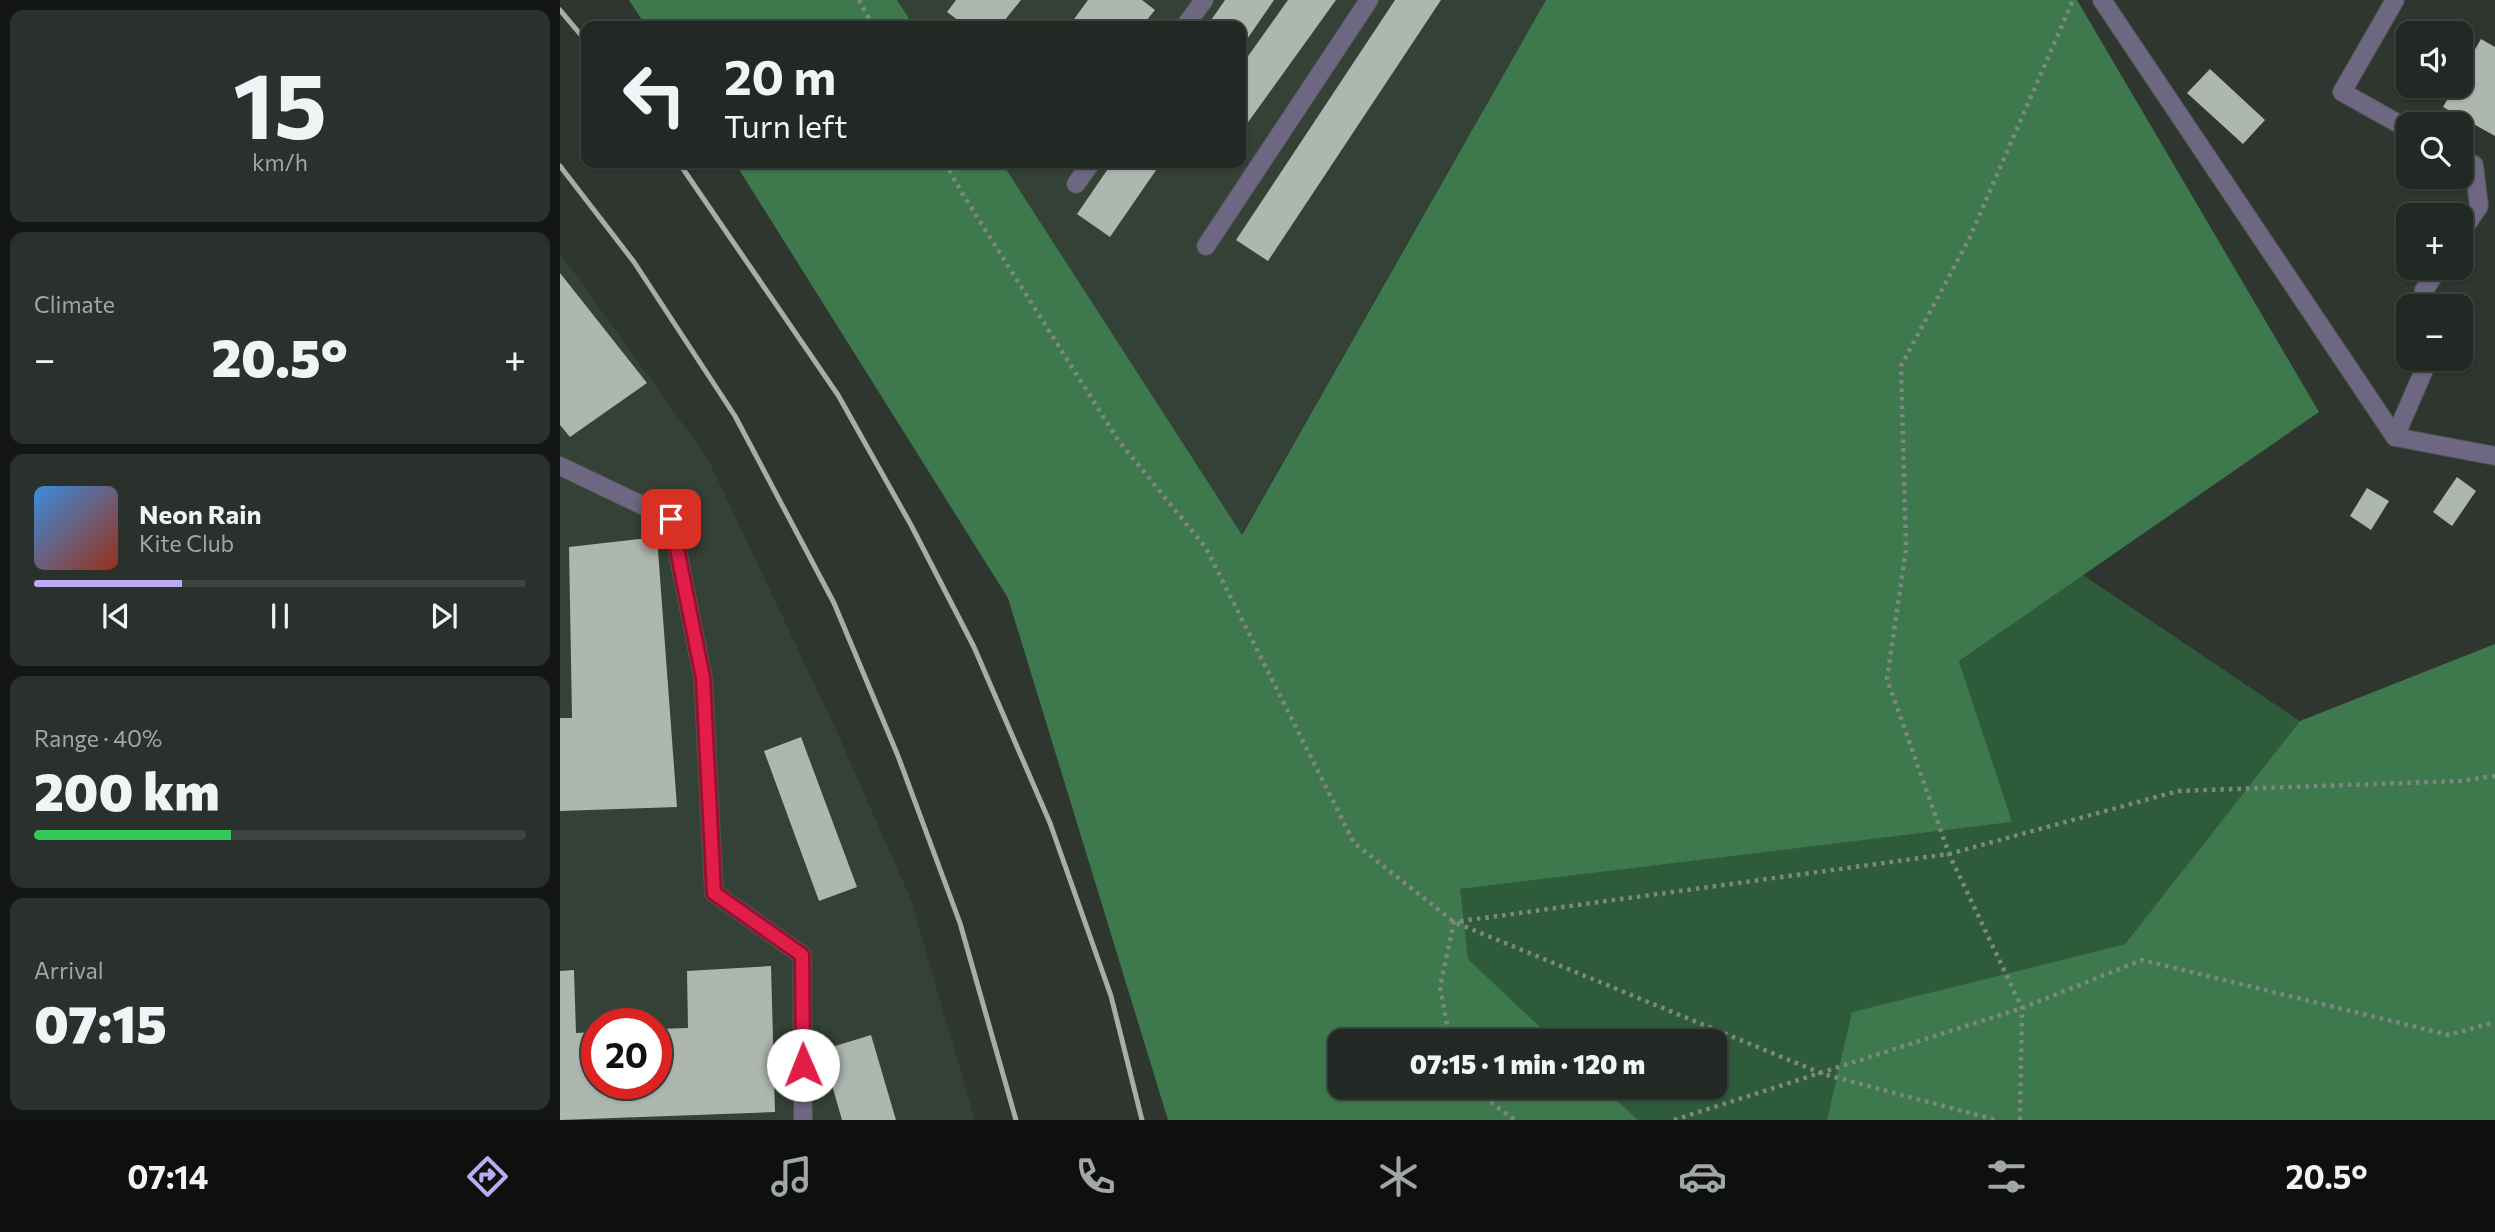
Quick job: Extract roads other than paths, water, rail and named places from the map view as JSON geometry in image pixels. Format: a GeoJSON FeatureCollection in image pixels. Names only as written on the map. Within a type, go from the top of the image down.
{"type":"FeatureCollection","features":[{"type":"Feature","properties":{"kind":"lane"},"geometry":{"type":"LineString","coordinates":[[1189,21],[1204,0]]}},
{"type":"Feature","properties":{"kind":"lane"},"geometry":{"type":"LineString","coordinates":[[1206,246],[1369,0]]}},
{"type":"Feature","properties":{"kind":"lane"},"geometry":{"type":"LineString","coordinates":[[2102,0],[2395,437],[2495,456]]}},
{"type":"Feature","properties":{"kind":"lane"},"geometry":{"type":"LineString","coordinates":[[2395,0],[2342,92],[2396,121]]}},
{"type":"Feature","properties":{"kind":"lane"},"geometry":{"type":"LineString","coordinates":[[2473,164],[2479,206],[2473,215]]}},
{"type":"Feature","properties":{"kind":"lane"},"geometry":{"type":"LineString","coordinates":[[1076,184],[1087,168]]}},
{"type":"Feature","properties":{"kind":"lane"},"geometry":{"type":"LineString","coordinates":[[2395,437],[2424,371]]}},
{"type":"Feature","properties":{"kind":"lane"},"geometry":{"type":"LineString","coordinates":[[560,466],[671,519],[703,678],[714,893],[802,955],[803,1120]]}},
{"type":"Feature","properties":{"kind":"railway"},"geometry":{"type":"LineString","coordinates":[[560,10],[581,35]]}},
{"type":"Feature","properties":{"kind":"railway"},"geometry":{"type":"LineString","coordinates":[[560,166],[634,262],[735,416],[834,603],[898,756],[960,923],[1016,1120]]}},
{"type":"Feature","properties":{"kind":"railway"},"geometry":{"type":"LineString","coordinates":[[682,168],[838,395],[911,525],[974,647],[1050,823],[1111,996],[1142,1120]]}}]}
